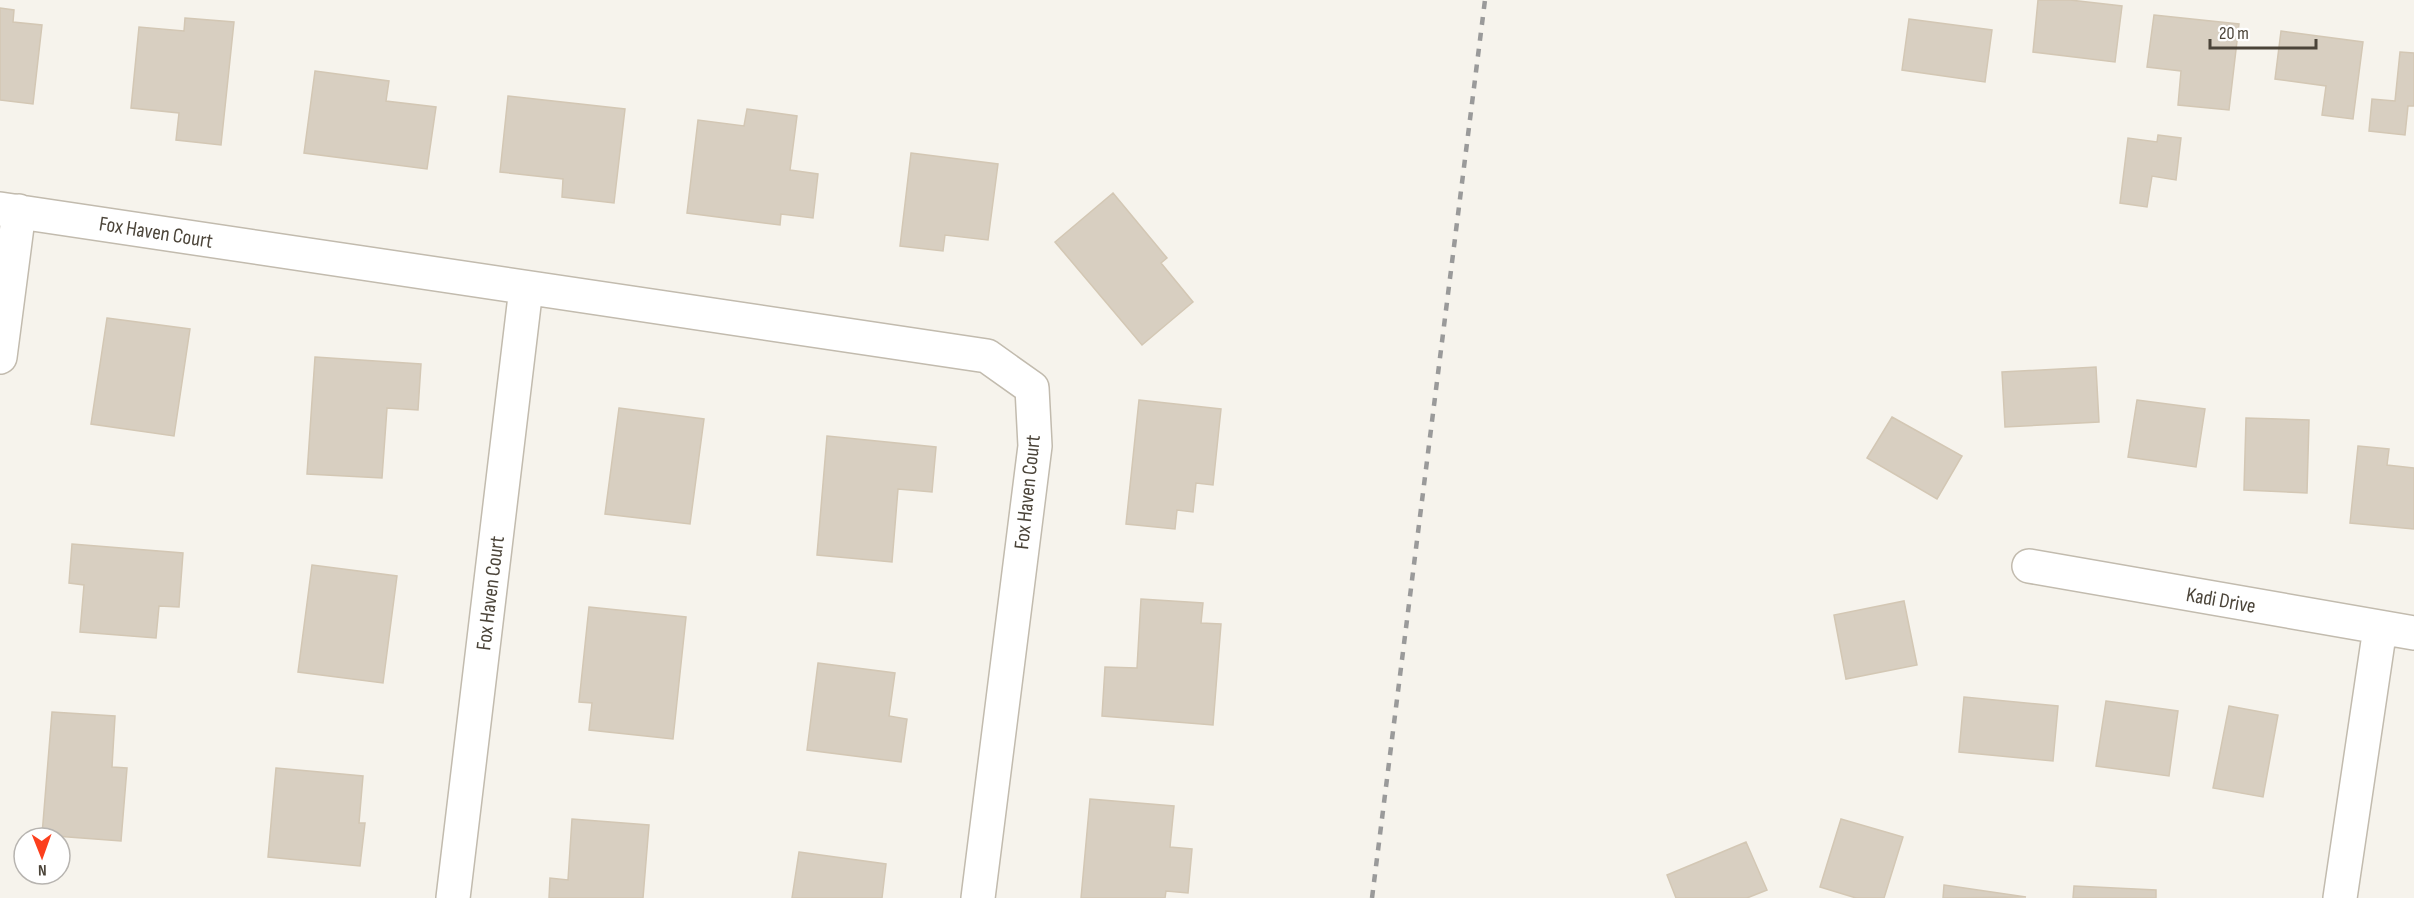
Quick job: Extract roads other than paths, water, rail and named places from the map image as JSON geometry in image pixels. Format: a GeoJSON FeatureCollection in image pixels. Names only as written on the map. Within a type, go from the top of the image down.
{"type":"FeatureCollection","features":[{"type":"Feature","properties":{"kind":"street","name":"Fox Haven Court"},"geometry":{"type":"LineString","coordinates":[[9,210],[987,356],[1032,388],[1035,446],[978,898]]}},
{"type":"Feature","properties":{"kind":"street"},"geometry":{"type":"LineString","coordinates":[[0,357],[9,210]]}},
{"type":"Feature","properties":{"kind":"street","name":"Fox Haven Court"},"geometry":{"type":"LineString","coordinates":[[453,898],[526,288]]}},
{"type":"Feature","properties":{"kind":"street","name":"Kadi Drive"},"geometry":{"type":"LineString","coordinates":[[2028,566],[2414,633]]}},
{"type":"Feature","properties":{"kind":"street"},"geometry":{"type":"LineString","coordinates":[[2340,898],[2380,628]]}},
{"type":"Feature","properties":{"kind":"railway"},"geometry":{"type":"LineString","coordinates":[[1372,898],[1485,0]]}}]}
